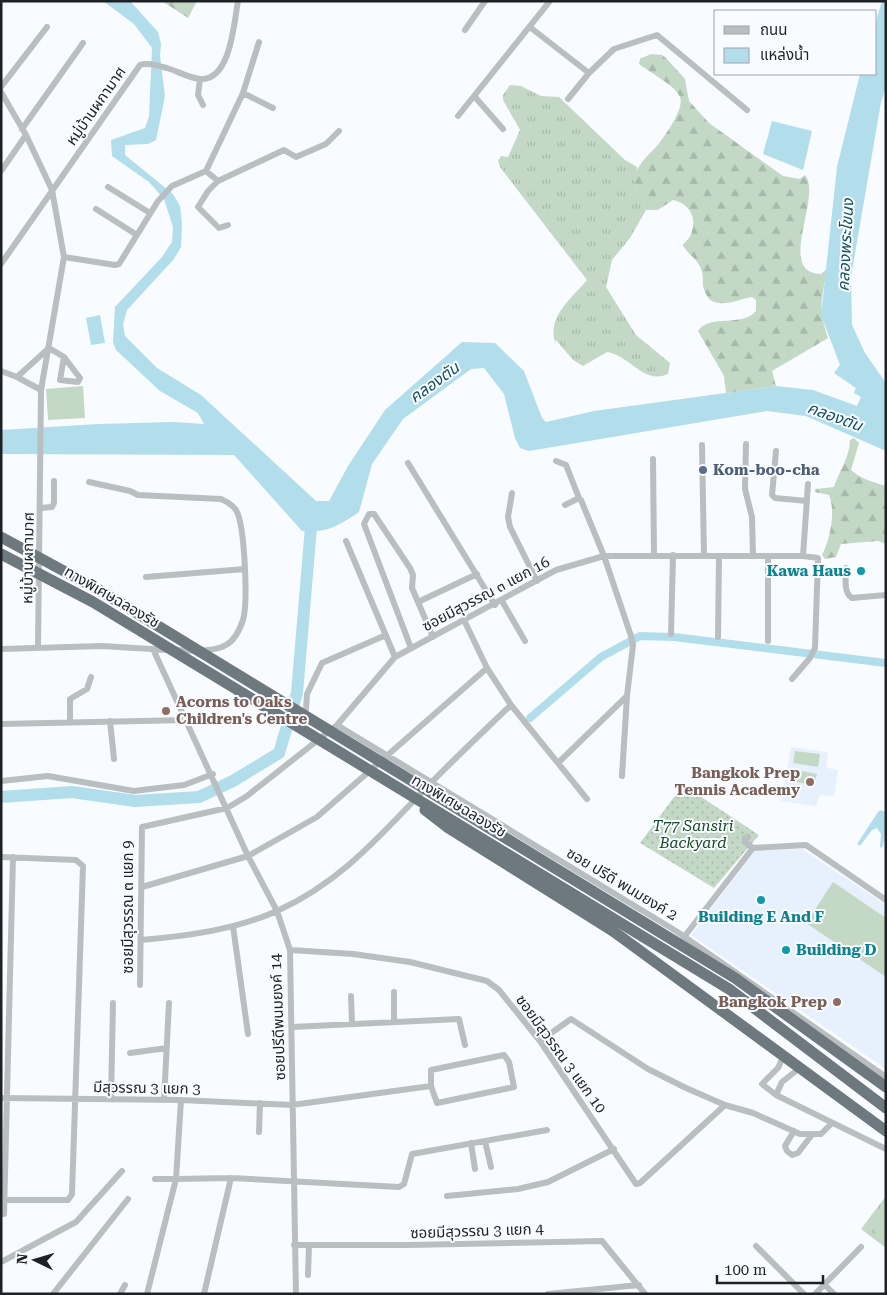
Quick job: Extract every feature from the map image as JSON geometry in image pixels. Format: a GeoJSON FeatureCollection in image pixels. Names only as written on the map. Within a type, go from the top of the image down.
{"type":"FeatureCollection","features":[{"type":"Feature","properties":{"kind":"highway","name":"ทางพิเศษฉลองรัช"},"geometry":{"type":"LineString","coordinates":[[1,537],[99,590],[726,973],[886,1087]]}},
{"type":"Feature","properties":{"kind":"highway","name":"ทางพิเศษฉลองรัช"},"geometry":{"type":"LineString","coordinates":[[1,554],[93,602],[729,989],[886,1108]]}},
{"type":"Feature","properties":{"kind":"highway"},"geometry":{"type":"LineString","coordinates":[[369,769],[447,827],[613,931],[886,1131]]}},
{"type":"Feature","properties":{"kind":"street"},"geometry":{"type":"LineString","coordinates":[[203,105],[198,95],[200,79],[215,74],[223,64],[230,48],[238,1]]}},
{"type":"Feature","properties":{"kind":"street"},"geometry":{"type":"LineString","coordinates":[[465,30],[485,1]]}},
{"type":"Feature","properties":{"kind":"street"},"geometry":{"type":"LineString","coordinates":[[458,116],[531,28],[550,1]]}},
{"type":"Feature","properties":{"kind":"street"},"geometry":{"type":"LineString","coordinates":[[1,87],[47,27]]}},
{"type":"Feature","properties":{"kind":"street"},"geometry":{"type":"LineString","coordinates":[[531,28],[589,73]]}},
{"type":"Feature","properties":{"kind":"street"},"geometry":{"type":"LineString","coordinates":[[568,99],[589,73],[614,49],[657,35],[747,110]]}},
{"type":"Feature","properties":{"kind":"street"},"geometry":{"type":"LineString","coordinates":[[64,257],[116,265],[122,262],[158,201],[172,186],[206,171],[243,93],[259,42]]}},
{"type":"Feature","properties":{"kind":"street"},"geometry":{"type":"LineString","coordinates":[[1,172],[24,132],[83,43]]}},
{"type":"Feature","properties":{"kind":"street","name":"หมู่บ้านผกามาศ"},"geometry":{"type":"LineString","coordinates":[[1,264],[140,65],[147,64],[171,69],[200,79]]}},
{"type":"Feature","properties":{"kind":"street"},"geometry":{"type":"LineString","coordinates":[[1,92],[24,132],[52,190],[64,257],[48,348],[17,378]]}},
{"type":"Feature","properties":{"kind":"street"},"geometry":{"type":"LineString","coordinates":[[243,93],[273,108]]}},
{"type":"Feature","properties":{"kind":"street"},"geometry":{"type":"LineString","coordinates":[[475,97],[503,130]]}},
{"type":"Feature","properties":{"kind":"street"},"geometry":{"type":"LineString","coordinates":[[228,225],[219,228],[198,207],[208,191],[218,181],[281,151],[287,150],[296,157],[326,144],[339,131]]}},
{"type":"Feature","properties":{"kind":"street"},"geometry":{"type":"LineString","coordinates":[[206,171],[218,181]]}},
{"type":"Feature","properties":{"kind":"street"},"geometry":{"type":"LineString","coordinates":[[108,187],[150,212]]}},
{"type":"Feature","properties":{"kind":"street"},"geometry":{"type":"LineString","coordinates":[[96,210],[137,235]]}},
{"type":"Feature","properties":{"kind":"street"},"geometry":{"type":"LineString","coordinates":[[48,348],[64,357]]}},
{"type":"Feature","properties":{"kind":"street","name":"หมู่บ้านผกามาศ"},"geometry":{"type":"LineString","coordinates":[[38,648],[42,469],[41,390],[48,348]]}},
{"type":"Feature","properties":{"kind":"street"},"geometry":{"type":"LineString","coordinates":[[1,371],[41,390]]}},
{"type":"Feature","properties":{"kind":"street"},"geometry":{"type":"LineString","coordinates":[[746,444],[745,489],[752,517],[753,556]]}},
{"type":"Feature","properties":{"kind":"street"},"geometry":{"type":"LineString","coordinates":[[702,445],[704,555]]}},
{"type":"Feature","properties":{"kind":"street"},"geometry":{"type":"LineString","coordinates":[[776,451],[772,495],[775,498],[807,501]]}},
{"type":"Feature","properties":{"kind":"street"},"geometry":{"type":"LineString","coordinates":[[653,459],[654,555]]}},
{"type":"Feature","properties":{"kind":"street"},"geometry":{"type":"LineString","coordinates":[[556,461],[566,465],[604,556],[633,645],[622,776]]}},
{"type":"Feature","properties":{"kind":"street"},"geometry":{"type":"LineString","coordinates":[[408,463],[495,605]]}},
{"type":"Feature","properties":{"kind":"street"},"geometry":{"type":"LineString","coordinates":[[41,508],[52,507],[54,503],[54,481]]}},
{"type":"Feature","properties":{"kind":"street"},"geometry":{"type":"LineString","coordinates":[[1,649],[102,646],[184,651],[216,648],[226,645],[234,638],[244,618],[245,569],[240,523],[236,511],[230,503],[221,499],[201,496],[138,495],[130,491],[89,482]]}},
{"type":"Feature","properties":{"kind":"street"},"geometry":{"type":"LineString","coordinates":[[792,680],[810,658],[815,648],[820,562],[817,558],[803,556],[808,484]]}},
{"type":"Feature","properties":{"kind":"street"},"geometry":{"type":"LineString","coordinates":[[512,493],[508,517],[510,527],[537,581]]}},
{"type":"Feature","properties":{"kind":"street"},"geometry":{"type":"LineString","coordinates":[[565,505],[579,498]]}},
{"type":"Feature","properties":{"kind":"street"},"geometry":{"type":"LineString","coordinates":[[411,648],[364,524],[369,514],[374,514],[410,568],[413,575],[412,588],[433,637]]}},
{"type":"Feature","properties":{"kind":"street"},"geometry":{"type":"LineString","coordinates":[[346,541],[395,657]]}},
{"type":"Feature","properties":{"kind":"street"},"geometry":{"type":"LineString","coordinates":[[671,634],[673,555]]}},
{"type":"Feature","properties":{"kind":"street","name":"ซอยมีสุวรรณ ๓ แยก 16"},"geometry":{"type":"LineString","coordinates":[[227,808],[271,778],[336,725],[395,657],[495,605],[556,570],[604,556],[803,556]]}},
{"type":"Feature","properties":{"kind":"street"},"geometry":{"type":"LineString","coordinates":[[718,637],[719,556]]}},
{"type":"Feature","properties":{"kind":"street"},"geometry":{"type":"LineString","coordinates":[[768,556],[768,641]]}},
{"type":"Feature","properties":{"kind":"street"},"geometry":{"type":"LineString","coordinates":[[846,568],[846,591],[848,596],[852,598],[886,596]]}},
{"type":"Feature","properties":{"kind":"street"},"geometry":{"type":"LineString","coordinates":[[146,577],[245,569]]}},
{"type":"Feature","properties":{"kind":"street"},"geometry":{"type":"LineString","coordinates":[[418,602],[477,574]]}},
{"type":"Feature","properties":{"kind":"street"},"geometry":{"type":"LineString","coordinates":[[502,601],[525,641]]}},
{"type":"Feature","properties":{"kind":"street"},"geometry":{"type":"LineString","coordinates":[[464,620],[488,668],[512,705],[587,799]]}},
{"type":"Feature","properties":{"kind":"street"},"geometry":{"type":"LineString","coordinates":[[306,709],[307,694],[322,663],[386,635]]}},
{"type":"Feature","properties":{"kind":"street","name":"ซอยปรีดีพนมยงค์ 14"},"geometry":{"type":"LineString","coordinates":[[154,649],[223,796],[248,856],[276,911],[290,950],[292,1181],[296,1294]]}},
{"type":"Feature","properties":{"kind":"street"},"geometry":{"type":"LineString","coordinates":[[142,886],[248,856],[317,816],[488,668]]}},
{"type":"Feature","properties":{"kind":"street"},"geometry":{"type":"LineString","coordinates":[[70,722],[70,700],[87,689],[91,677]]}},
{"type":"Feature","properties":{"kind":"street"},"geometry":{"type":"LineString","coordinates":[[558,763],[628,696]]}},
{"type":"Feature","properties":{"kind":"street"},"geometry":{"type":"LineString","coordinates":[[141,940],[186,936],[233,926],[276,911],[341,872],[368,850],[430,784],[512,705]]}},
{"type":"Feature","properties":{"kind":"street"},"geometry":{"type":"LineString","coordinates":[[1,724],[187,720]]}},
{"type":"Feature","properties":{"kind":"street"},"geometry":{"type":"LineString","coordinates":[[110,721],[114,759]]}},
{"type":"Feature","properties":{"kind":"street","name":"ซอย ปรีดี พนมยงค์ 2"},"geometry":{"type":"LineString","coordinates":[[336,725],[684,937],[886,1077]]}},
{"type":"Feature","properties":{"kind":"street"},"geometry":{"type":"LineString","coordinates":[[1,781],[48,776],[134,791],[184,785],[212,774]]}},
{"type":"Feature","properties":{"kind":"street","name":"ซอยมีสุวรรณ ๓ แยก 9"},"geometry":{"type":"LineString","coordinates":[[140,985],[142,827],[227,808]]}},
{"type":"Feature","properties":{"kind":"street"},"geometry":{"type":"LineString","coordinates":[[684,937],[751,846],[806,844],[886,900]]}},
{"type":"Feature","properties":{"kind":"street"},"geometry":{"type":"LineString","coordinates":[[1,857],[76,860],[83,866],[77,1099],[71,1198],[4,1200]]}},
{"type":"Feature","properties":{"kind":"street"},"geometry":{"type":"LineString","coordinates":[[4,1214],[4,1098],[13,857]]}},
{"type":"Feature","properties":{"kind":"street"},"geometry":{"type":"LineString","coordinates":[[233,926],[248,1034]]}},
{"type":"Feature","properties":{"kind":"street","name":"ซอยมีสุวรรณ 3 แยก 10"},"geometry":{"type":"LineString","coordinates":[[290,950],[353,954],[410,962],[488,981],[499,990],[540,1041],[636,1184],[640,1183],[725,1105]]}},
{"type":"Feature","properties":{"kind":"street"},"geometry":{"type":"LineString","coordinates":[[394,992],[394,1022]]}},
{"type":"Feature","properties":{"kind":"street"},"geometry":{"type":"LineString","coordinates":[[351,996],[352,1024]]}},
{"type":"Feature","properties":{"kind":"street"},"geometry":{"type":"LineString","coordinates":[[112,1099],[114,1003]]}},
{"type":"Feature","properties":{"kind":"street"},"geometry":{"type":"LineString","coordinates":[[164,1100],[169,1003]]}},
{"type":"Feature","properties":{"kind":"street"},"geometry":{"type":"LineString","coordinates":[[292,1027],[459,1019],[465,1045]]}},
{"type":"Feature","properties":{"kind":"street"},"geometry":{"type":"LineString","coordinates":[[540,1041],[571,1019],[667,1079],[725,1105],[754,1113],[810,1136],[821,1134],[831,1124]]}},
{"type":"Feature","properties":{"kind":"street"},"geometry":{"type":"LineString","coordinates":[[130,1053],[167,1048]]}},
{"type":"Feature","properties":{"kind":"street"},"geometry":{"type":"LineString","coordinates":[[504,1055],[509,1062],[515,1084],[512,1089],[440,1104],[436,1101],[431,1086],[431,1070],[504,1055]]}},
{"type":"Feature","properties":{"kind":"street"},"geometry":{"type":"LineString","coordinates":[[784,1055],[778,1068],[762,1084],[776,1095],[886,1150]]}},
{"type":"Feature","properties":{"kind":"street"},"geometry":{"type":"LineString","coordinates":[[776,1095],[782,1082],[800,1067]]}},
{"type":"Feature","properties":{"kind":"street","name":"มีสุวรรณ 3 แยก 3"},"geometry":{"type":"LineString","coordinates":[[4,1098],[181,1100],[292,1105],[431,1086]]}},
{"type":"Feature","properties":{"kind":"street"},"geometry":{"type":"LineString","coordinates":[[147,1294],[176,1178],[181,1100]]}},
{"type":"Feature","properties":{"kind":"street"},"geometry":{"type":"LineString","coordinates":[[259,1132],[260,1103]]}},
{"type":"Feature","properties":{"kind":"street"},"geometry":{"type":"LineString","coordinates":[[155,1179],[231,1178],[399,1187],[404,1184],[412,1154],[547,1130]]}},
{"type":"Feature","properties":{"kind":"street"},"geometry":{"type":"LineString","coordinates":[[794,1131],[785,1146],[792,1155],[798,1154],[810,1136]]}},
{"type":"Feature","properties":{"kind":"street"},"geometry":{"type":"LineString","coordinates":[[485,1141],[491,1167]]}},
{"type":"Feature","properties":{"kind":"street"},"geometry":{"type":"LineString","coordinates":[[471,1143],[475,1169]]}},
{"type":"Feature","properties":{"kind":"street"},"geometry":{"type":"LineString","coordinates":[[447,1196],[518,1189],[548,1182],[614,1149]]}},
{"type":"Feature","properties":{"kind":"street"},"geometry":{"type":"LineString","coordinates":[[1,1262],[76,1222],[122,1171]]}},
{"type":"Feature","properties":{"kind":"street"},"geometry":{"type":"LineString","coordinates":[[204,1294],[231,1178]]}},
{"type":"Feature","properties":{"kind":"street"},"geometry":{"type":"LineString","coordinates":[[53,1294],[128,1199]]}},
{"type":"Feature","properties":{"kind":"street","name":"ซอยมีสุวรรณ 3 แยก 4"},"geometry":{"type":"LineString","coordinates":[[294,1245],[408,1245],[602,1240],[639,1285]]}},
{"type":"Feature","properties":{"kind":"street"},"geometry":{"type":"LineString","coordinates":[[308,1274],[309,1245]]}},
{"type":"Feature","properties":{"kind":"street"},"geometry":{"type":"LineString","coordinates":[[756,1246],[804,1294]]}},
{"type":"Feature","properties":{"kind":"street"},"geometry":{"type":"LineString","coordinates":[[815,1294],[861,1247]]}},
{"type":"Feature","properties":{"kind":"street"},"geometry":{"type":"LineString","coordinates":[[824,1284],[834,1294]]}},
{"type":"Feature","properties":{"kind":"street"},"geometry":{"type":"LineString","coordinates":[[120,1294],[125,1285]]}},
{"type":"Feature","properties":{"kind":"street"},"geometry":{"type":"LineString","coordinates":[[548,1294],[639,1285],[645,1294]]}},
{"type":"Feature","properties":{"kind":"shaded area","name":"Bangkok Prep Tennis Academy"},"geometry":{"type":"Polygon","coordinates":[[[791,747],[828,752],[826,768],[838,770],[834,796],[820,795],[816,806],[781,801],[791,747]]]}},
{"type":"Feature","properties":{"kind":"shaded area","name":"Bangkok Prep"},"geometry":{"type":"Polygon","coordinates":[[[802,849],[886,905],[886,1069],[691,935],[755,851],[802,849]]]}},
{"type":"Feature","properties":{"kind":"green space"},"geometry":{"type":"Polygon","coordinates":[[[162,1],[197,1],[188,18],[162,1]]]}},
{"type":"Feature","properties":{"kind":"green space"},"geometry":{"type":"Polygon","coordinates":[[[651,54],[662,55],[685,79],[689,101],[709,123],[783,176],[800,179],[805,175],[809,185],[809,199],[800,248],[802,261],[808,270],[821,274],[828,268],[822,311],[828,338],[772,371],[776,386],[726,393],[724,376],[698,331],[710,323],[743,319],[750,316],[756,311],[756,300],[752,297],[721,303],[710,300],[703,287],[700,265],[683,245],[691,235],[693,220],[690,211],[683,204],[673,200],[658,210],[646,210],[640,199],[635,176],[642,162],[660,143],[677,115],[681,102],[678,93],[673,88],[639,64],[640,59],[651,54]]]}},
{"type":"Feature","properties":{"kind":"green space"},"geometry":{"type":"Polygon","coordinates":[[[510,85],[521,86],[541,96],[559,97],[625,160],[637,167],[636,189],[646,210],[630,238],[612,260],[606,287],[636,335],[670,363],[668,374],[651,376],[623,359],[607,352],[583,366],[573,360],[555,339],[556,345],[554,335],[554,326],[557,317],[568,301],[587,280],[500,167],[498,161],[501,156],[508,157],[520,130],[503,100],[503,95],[510,85]]]}},
{"type":"Feature","properties":{"kind":"green space"},"geometry":{"type":"Polygon","coordinates":[[[83,386],[85,418],[48,420],[46,389],[83,386]]]}},
{"type":"Feature","properties":{"kind":"green space"},"geometry":{"type":"Polygon","coordinates":[[[854,438],[859,443],[851,470],[863,478],[886,486],[886,544],[878,541],[841,544],[836,557],[825,559],[822,555],[831,525],[831,502],[829,495],[815,492],[815,489],[834,487],[846,458],[850,440],[854,438]]]}},
{"type":"Feature","properties":{"kind":"green space"},"geometry":{"type":"Polygon","coordinates":[[[795,751],[820,754],[818,767],[793,763],[795,751]]]}},
{"type":"Feature","properties":{"kind":"green space"},"geometry":{"type":"Polygon","coordinates":[[[791,769],[817,774],[814,785],[789,781],[791,769]]]}},
{"type":"Feature","properties":{"kind":"green space","name":"T77 Sansiri Backyard"},"geometry":{"type":"Polygon","coordinates":[[[683,785],[759,835],[714,888],[640,843],[683,785]]]}},
{"type":"Feature","properties":{"kind":"green space"},"geometry":{"type":"Polygon","coordinates":[[[833,882],[886,918],[886,977],[806,923],[833,882]]]}},
{"type":"Feature","properties":{"kind":"green space"},"geometry":{"type":"Polygon","coordinates":[[[886,1196],[886,1248],[861,1229],[886,1196]]]}},
{"type":"Feature","properties":{"kind":"green space"},"geometry":{"type":"Polygon","coordinates":[[[880,1208],[886,1209],[886,1238],[875,1236],[880,1208]]]}},
{"type":"Feature","properties":{"kind":"water"},"geometry":{"type":"Polygon","coordinates":[[[103,1],[130,1],[158,32],[161,44],[160,56],[165,96],[156,140],[148,144],[125,145],[125,155],[173,194],[180,206],[182,223],[181,247],[174,259],[127,310],[123,324],[125,336],[157,368],[201,395],[316,501],[329,501],[348,466],[385,410],[462,342],[495,343],[524,371],[542,418],[546,422],[594,411],[776,386],[813,390],[857,406],[861,397],[854,393],[856,388],[834,373],[840,365],[821,315],[837,167],[860,75],[877,75],[877,18],[882,1],[886,1],[886,87],[881,102],[851,277],[852,325],[865,353],[886,383],[886,451],[806,416],[767,411],[529,451],[520,448],[515,438],[504,394],[484,368],[471,369],[403,419],[372,464],[359,512],[339,525],[326,530],[302,531],[234,455],[1,454],[1,430],[98,424],[173,422],[204,424],[198,413],[160,391],[116,350],[113,342],[115,307],[162,257],[172,242],[173,227],[164,199],[149,182],[112,156],[111,140],[145,128],[149,117],[152,48],[134,24],[103,1]]]}},
{"type":"Feature","properties":{"kind":"water"},"geometry":{"type":"Polygon","coordinates":[[[772,121],[812,131],[803,170],[763,154],[772,121]]]}},
{"type":"Feature","properties":{"kind":"water"},"geometry":{"type":"Polygon","coordinates":[[[100,315],[105,343],[91,345],[86,318],[100,315]]]}},
{"type":"Feature","properties":{"kind":"water"},"geometry":{"type":"Polygon","coordinates":[[[881,810],[885,812],[885,835],[882,848],[880,847],[881,834],[877,828],[872,830],[860,846],[857,844],[881,810]]]}},
{"type":"Feature","properties":{"kind":"waterway"},"geometry":{"type":"LineString","coordinates":[[1,797],[72,792],[135,801],[199,797],[233,781],[279,753],[297,693],[312,515]]}},
{"type":"Feature","properties":{"kind":"waterway"},"geometry":{"type":"LineString","coordinates":[[530,718],[601,657],[640,636],[674,637],[886,663]]}},
{"type":"Feature","properties":{"kind":"place","name":"Kom-boo-cha"},"geometry":{"type":"Point","coordinates":[703,470]}},
{"type":"Feature","properties":{"kind":"place","name":"Kawa Haus"},"geometry":{"type":"Point","coordinates":[861,571]}},
{"type":"Feature","properties":{"kind":"place","name":"Acorns to Oaks Children's Centre"},"geometry":{"type":"Point","coordinates":[166,711]}},
{"type":"Feature","properties":{"kind":"place","name":"Bangkok Prep Tennis Academy"},"geometry":{"type":"Point","coordinates":[810,782]}},
{"type":"Feature","properties":{"kind":"place","name":"Building E And F"},"geometry":{"type":"Point","coordinates":[761,900]}},
{"type":"Feature","properties":{"kind":"place","name":"Building D"},"geometry":{"type":"Point","coordinates":[786,950]}},
{"type":"Feature","properties":{"kind":"place","name":"Bangkok Prep"},"geometry":{"type":"Point","coordinates":[837,1002]}},
{"type":"Feature","properties":{"kind":"water label","name":"คลองพระโขนง"},"geometry":{"type":"Point","coordinates":[845,245]}},
{"type":"Feature","properties":{"kind":"water label","name":"คลองตัน"},"geometry":{"type":"Point","coordinates":[434,382]}},
{"type":"Feature","properties":{"kind":"water label","name":"คลองตัน"},"geometry":{"type":"Point","coordinates":[835,416]}}]}
